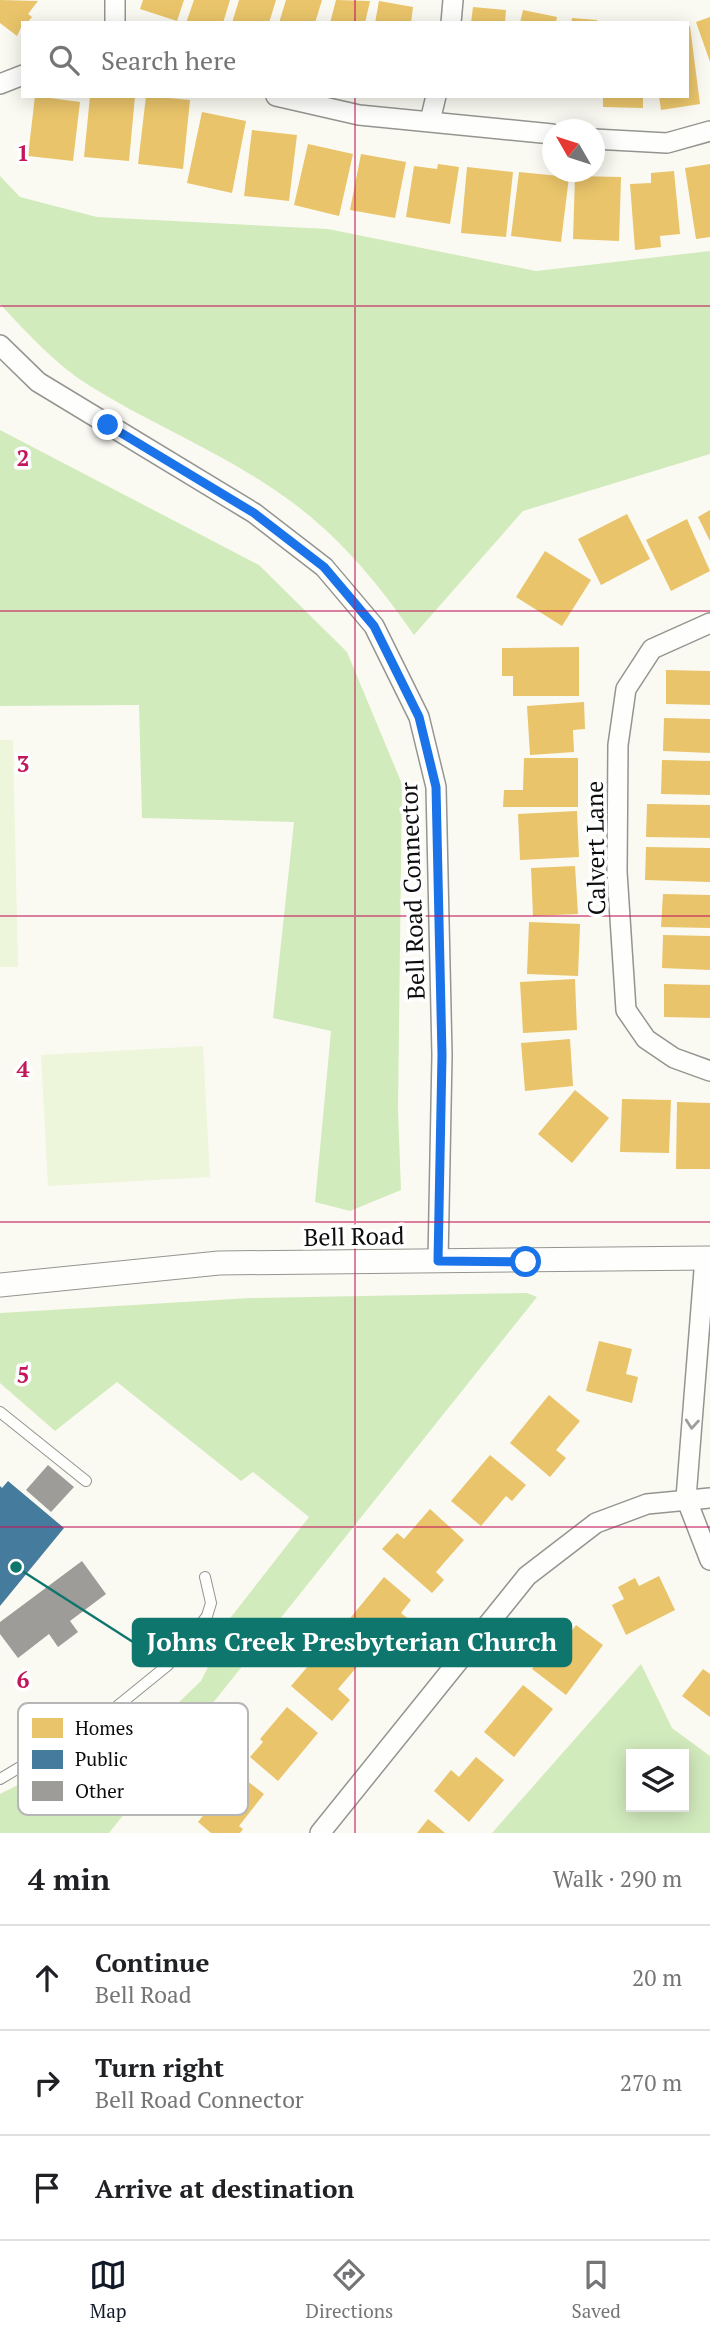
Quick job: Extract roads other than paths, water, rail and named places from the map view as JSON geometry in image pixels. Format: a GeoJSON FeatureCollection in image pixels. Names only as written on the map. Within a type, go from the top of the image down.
{"type":"FeatureCollection","features":[{"type":"Feature","properties":{"kind":"street"},"geometry":{"type":"LineString","coordinates":[[115,0],[115,21]]}},
{"type":"Feature","properties":{"kind":"street"},"geometry":{"type":"LineString","coordinates":[[451,21],[453,0]]}},
{"type":"Feature","properties":{"kind":"street"},"geometry":{"type":"LineString","coordinates":[[0,84],[21,76]]}},
{"type":"Feature","properties":{"kind":"street"},"geometry":{"type":"LineString","coordinates":[[285,98],[359,115],[542,133]]}},
{"type":"Feature","properties":{"kind":"street"},"geometry":{"type":"LineString","coordinates":[[430,121],[436,98]]}},
{"type":"Feature","properties":{"kind":"street"},"geometry":{"type":"LineString","coordinates":[[605,140],[667,143],[710,131]]}},
{"type":"Feature","properties":{"kind":"street","name":"Bell Road Connector"},"geometry":{"type":"LineString","coordinates":[[0,345],[38,382],[254,513],[324,567],[374,626],[419,717],[436,787],[442,1055],[438,1261]]}},
{"type":"Feature","properties":{"kind":"street","name":"Calvert Lane"},"geometry":{"type":"LineString","coordinates":[[710,623],[652,649],[626,689],[618,745],[617,859],[626,1010],[646,1039],[674,1058],[710,1071]]}},
{"type":"Feature","properties":{"kind":"street"},"geometry":{"type":"LineString","coordinates":[[707,1258],[703,1379],[686,1498],[710,1560]]}},
{"type":"Feature","properties":{"kind":"street","name":"Bell Road"},"geometry":{"type":"LineString","coordinates":[[0,1285],[219,1263],[707,1258]]}},
{"type":"Feature","properties":{"kind":"street"},"geometry":{"type":"LineString","coordinates":[[320,1833],[527,1576],[596,1523],[647,1504],[686,1498],[710,1498]]}},
{"type":"Feature","properties":{"kind":"lane"},"geometry":{"type":"LineString","coordinates":[[0,1412],[86,1481]]}},
{"type":"Feature","properties":{"kind":"lane"},"geometry":{"type":"LineString","coordinates":[[121,1703],[168,1665],[207,1616],[211,1604],[205,1577]]}},
{"type":"Feature","properties":{"kind":"lane"},"geometry":{"type":"LineString","coordinates":[[0,1779],[18,1768]]}},
{"type":"Feature","properties":{"kind":"place","name":"Johns Creek Presbyterian Church"},"geometry":{"type":"Point","coordinates":[16,1567]}}]}
